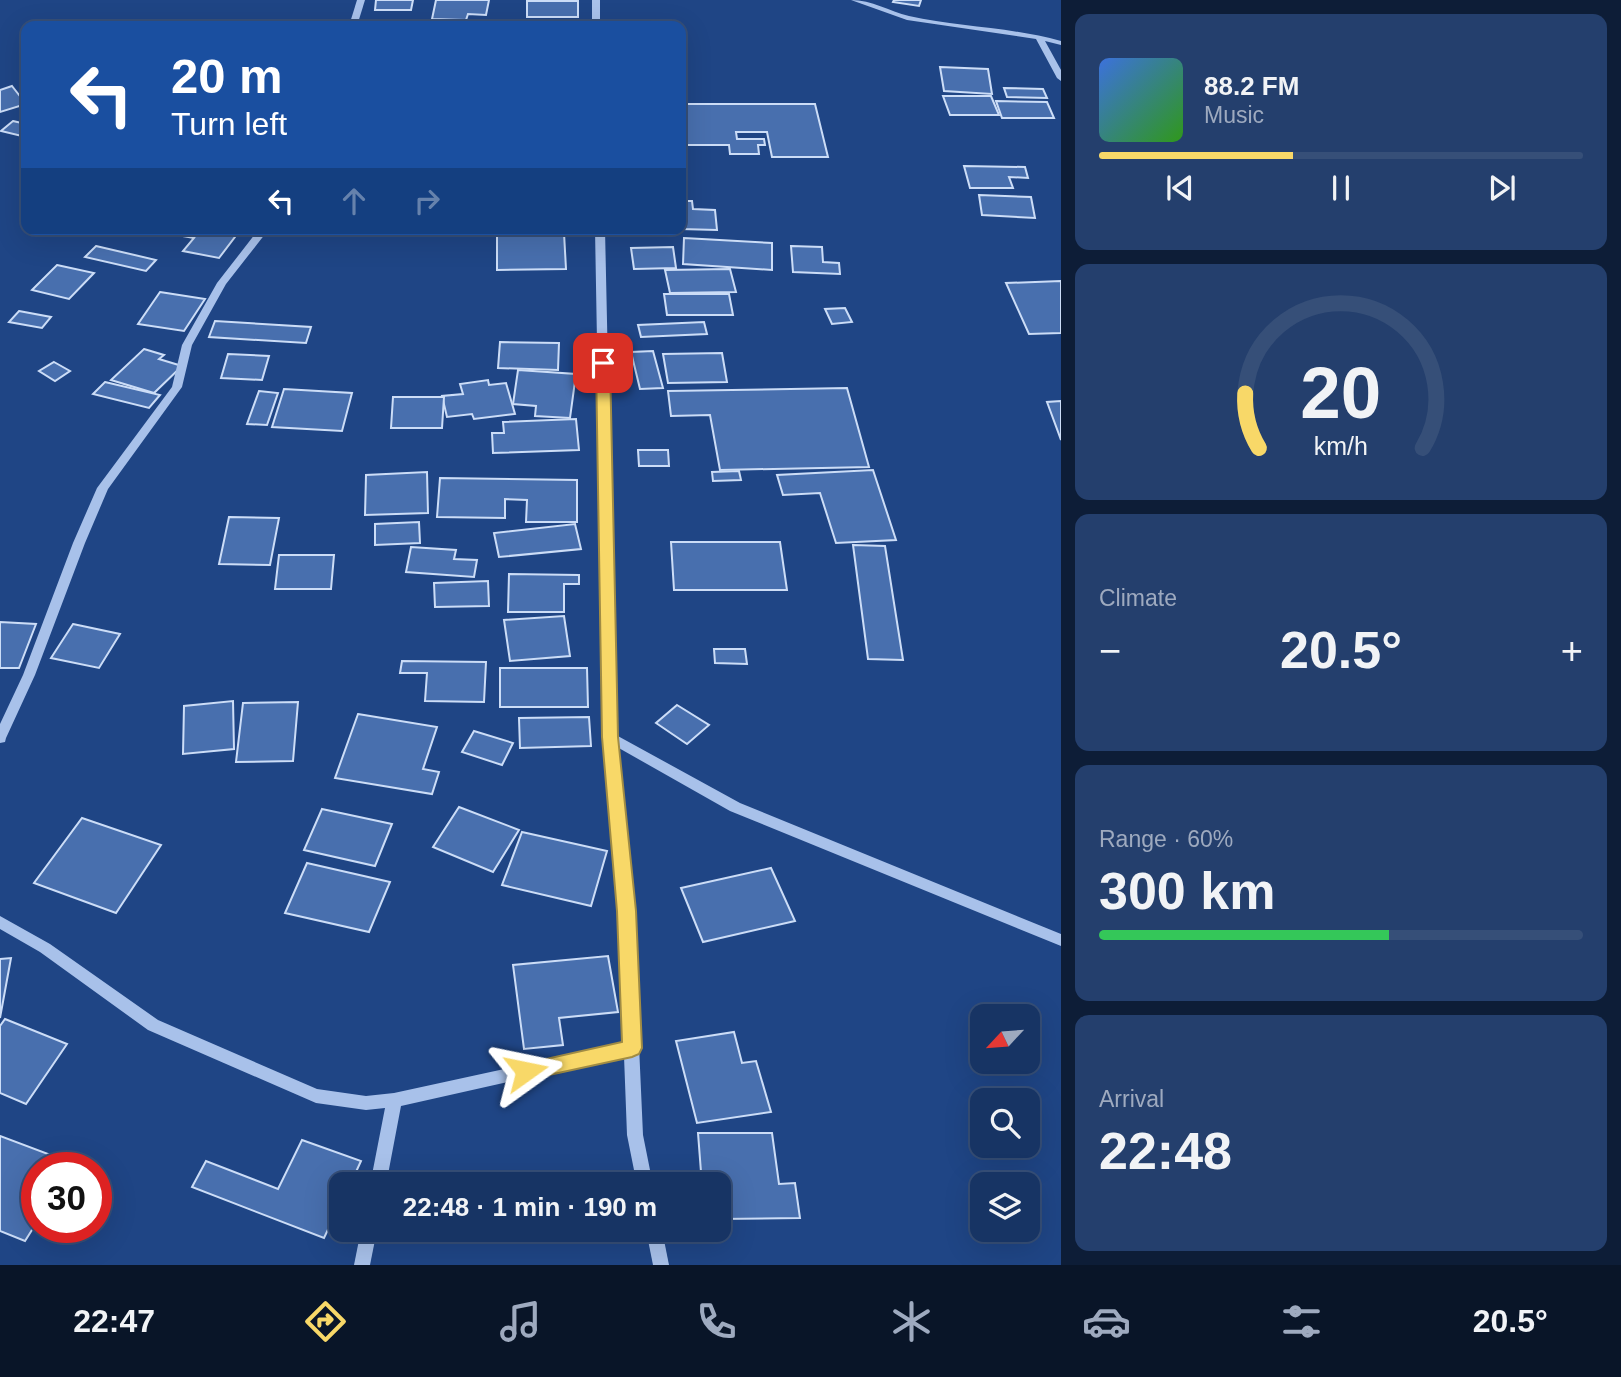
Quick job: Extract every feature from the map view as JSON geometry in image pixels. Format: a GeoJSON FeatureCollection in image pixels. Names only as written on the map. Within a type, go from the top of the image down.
{"type":"FeatureCollection","features":[{"type":"Feature","properties":{"kind":"street"},"geometry":{"type":"LineString","coordinates":[[355,21],[361,0]]}},
{"type":"Feature","properties":{"kind":"street"},"geometry":{"type":"LineString","coordinates":[[596,0],[596,21]]}},
{"type":"Feature","properties":{"kind":"street"},"geometry":{"type":"LineString","coordinates":[[855,0],[907,18],[1039,37],[1061,43]]}},
{"type":"Feature","properties":{"kind":"street"},"geometry":{"type":"LineString","coordinates":[[1039,37],[1061,78]]}},
{"type":"Feature","properties":{"kind":"street"},"geometry":{"type":"LineString","coordinates":[[0,738],[29,675],[103,488],[177,387],[187,345],[222,283],[259,235]]}},
{"type":"Feature","properties":{"kind":"street"},"geometry":{"type":"LineString","coordinates":[[600,235],[610,737],[626,911],[635,1135],[642,1172]]}},
{"type":"Feature","properties":{"kind":"street"},"geometry":{"type":"LineString","coordinates":[[610,737],[735,807],[1061,940]]}},
{"type":"Feature","properties":{"kind":"street"},"geometry":{"type":"LineString","coordinates":[[0,922],[45,948],[152,1025],[316,1096],[366,1103],[394,1100],[632,1048]]}},
{"type":"Feature","properties":{"kind":"street"},"geometry":{"type":"LineString","coordinates":[[380,1172],[394,1100]]}},
{"type":"Feature","properties":{"kind":"street"},"geometry":{"type":"LineString","coordinates":[[362,1265],[367,1242]]}},
{"type":"Feature","properties":{"kind":"street"},"geometry":{"type":"LineString","coordinates":[[656,1242],[661,1265]]}},
{"type":"Feature","properties":{"kind":"building"},"geometry":{"type":"Polygon","coordinates":[[[376,0],[413,0],[411,10],[375,10],[376,0]]]}},
{"type":"Feature","properties":{"kind":"building"},"geometry":{"type":"Polygon","coordinates":[[[436,0],[489,0],[486,15],[468,14],[466,20],[432,19],[436,0]]]}},
{"type":"Feature","properties":{"kind":"building"},"geometry":{"type":"Polygon","coordinates":[[[921,0],[919,6],[893,2],[921,0]]]}},
{"type":"Feature","properties":{"kind":"building"},"geometry":{"type":"Polygon","coordinates":[[[527,1],[578,1],[578,17],[527,17],[527,1]]]}},
{"type":"Feature","properties":{"kind":"building"},"geometry":{"type":"Polygon","coordinates":[[[940,67],[988,69],[992,94],[944,91],[940,67]]]}},
{"type":"Feature","properties":{"kind":"building"},"geometry":{"type":"Polygon","coordinates":[[[12,86],[21,98],[21,106],[0,112],[0,90],[12,86]]]}},
{"type":"Feature","properties":{"kind":"building"},"geometry":{"type":"Polygon","coordinates":[[[1004,88],[1043,89],[1047,98],[1007,97],[1004,88]]]}},
{"type":"Feature","properties":{"kind":"building"},"geometry":{"type":"Polygon","coordinates":[[[943,96],[991,96],[999,115],[950,115],[943,96]]]}},
{"type":"Feature","properties":{"kind":"building"},"geometry":{"type":"Polygon","coordinates":[[[996,101],[1047,102],[1054,118],[1002,118],[996,101]]]}},
{"type":"Feature","properties":{"kind":"building"},"geometry":{"type":"Polygon","coordinates":[[[686,104],[815,104],[828,157],[772,157],[767,132],[736,132],[737,139],[764,139],[765,145],[758,145],[759,154],[730,154],[729,145],[686,145],[686,104]]]}},
{"type":"Feature","properties":{"kind":"building"},"geometry":{"type":"Polygon","coordinates":[[[13,121],[21,123],[21,136],[1,131],[13,121]]]}},
{"type":"Feature","properties":{"kind":"building"},"geometry":{"type":"Polygon","coordinates":[[[964,166],[1025,167],[1028,178],[1009,177],[1013,188],[970,188],[964,166]]]}},
{"type":"Feature","properties":{"kind":"building"},"geometry":{"type":"Polygon","coordinates":[[[979,195],[1031,197],[1035,218],[982,215],[979,195]]]}},
{"type":"Feature","properties":{"kind":"building"},"geometry":{"type":"Polygon","coordinates":[[[686,201],[692,201],[693,209],[715,210],[717,230],[686,229],[686,201]]]}},
{"type":"Feature","properties":{"kind":"building"},"geometry":{"type":"Polygon","coordinates":[[[236,235],[219,258],[183,251],[194,238],[183,236],[236,235]]]}},
{"type":"Feature","properties":{"kind":"building"},"geometry":{"type":"Polygon","coordinates":[[[497,235],[564,235],[566,269],[497,270],[497,235]]]}},
{"type":"Feature","properties":{"kind":"building"},"geometry":{"type":"Polygon","coordinates":[[[684,238],[772,243],[772,270],[683,264],[684,238]]]}},
{"type":"Feature","properties":{"kind":"building"},"geometry":{"type":"Polygon","coordinates":[[[96,246],[156,260],[146,271],[85,257],[96,246]]]}},
{"type":"Feature","properties":{"kind":"building"},"geometry":{"type":"Polygon","coordinates":[[[791,246],[822,247],[823,262],[839,263],[840,274],[793,272],[791,246]]]}},
{"type":"Feature","properties":{"kind":"building"},"geometry":{"type":"Polygon","coordinates":[[[673,247],[676,268],[634,269],[631,248],[673,247]]]}},
{"type":"Feature","properties":{"kind":"building"},"geometry":{"type":"Polygon","coordinates":[[[57,265],[94,273],[69,299],[32,290],[57,265]]]}},
{"type":"Feature","properties":{"kind":"building"},"geometry":{"type":"Polygon","coordinates":[[[730,269],[736,292],[670,293],[665,270],[730,269]]]}},
{"type":"Feature","properties":{"kind":"building"},"geometry":{"type":"Polygon","coordinates":[[[1061,281],[1061,333],[1029,334],[1006,283],[1061,281]]]}},
{"type":"Feature","properties":{"kind":"building"},"geometry":{"type":"Polygon","coordinates":[[[160,292],[205,299],[184,331],[138,324],[160,292]]]}},
{"type":"Feature","properties":{"kind":"building"},"geometry":{"type":"Polygon","coordinates":[[[664,294],[729,294],[733,315],[667,315],[664,294]]]}},
{"type":"Feature","properties":{"kind":"building"},"geometry":{"type":"Polygon","coordinates":[[[845,308],[852,322],[832,324],[825,309],[845,308]]]}},
{"type":"Feature","properties":{"kind":"building"},"geometry":{"type":"Polygon","coordinates":[[[19,311],[51,317],[42,328],[9,322],[19,311]]]}},
{"type":"Feature","properties":{"kind":"building"},"geometry":{"type":"Polygon","coordinates":[[[215,321],[311,327],[306,343],[209,337],[215,321]]]}},
{"type":"Feature","properties":{"kind":"building"},"geometry":{"type":"Polygon","coordinates":[[[704,322],[707,334],[641,337],[638,325],[704,322]]]}},
{"type":"Feature","properties":{"kind":"building"},"geometry":{"type":"Polygon","coordinates":[[[500,342],[559,343],[558,370],[498,368],[500,342]]]}},
{"type":"Feature","properties":{"kind":"building"},"geometry":{"type":"Polygon","coordinates":[[[144,349],[164,355],[159,359],[182,366],[154,393],[111,380],[144,349]]]}},
{"type":"Feature","properties":{"kind":"building"},"geometry":{"type":"Polygon","coordinates":[[[653,351],[663,388],[640,389],[631,352],[653,351]]]}},
{"type":"Feature","properties":{"kind":"building"},"geometry":{"type":"Polygon","coordinates":[[[722,353],[727,382],[668,383],[663,354],[722,353]]]}},
{"type":"Feature","properties":{"kind":"building"},"geometry":{"type":"Polygon","coordinates":[[[228,354],[269,356],[262,380],[221,378],[228,354]]]}},
{"type":"Feature","properties":{"kind":"building"},"geometry":{"type":"Polygon","coordinates":[[[54,362],[70,371],[55,381],[39,371],[54,362]]]}},
{"type":"Feature","properties":{"kind":"building"},"geometry":{"type":"Polygon","coordinates":[[[518,370],[576,374],[570,418],[535,416],[536,406],[513,404],[518,370]]]}},
{"type":"Feature","properties":{"kind":"building"},"geometry":{"type":"Polygon","coordinates":[[[488,380],[489,385],[506,383],[515,414],[474,419],[472,414],[447,417],[442,396],[463,394],[460,384],[488,380]]]}},
{"type":"Feature","properties":{"kind":"building"},"geometry":{"type":"Polygon","coordinates":[[[105,382],[160,395],[149,408],[93,394],[105,382]]]}},
{"type":"Feature","properties":{"kind":"building"},"geometry":{"type":"Polygon","coordinates":[[[847,388],[869,467],[720,470],[710,415],[671,416],[668,391],[847,388]]]}},
{"type":"Feature","properties":{"kind":"building"},"geometry":{"type":"Polygon","coordinates":[[[284,389],[352,393],[342,431],[272,427],[284,389]]]}},
{"type":"Feature","properties":{"kind":"building"},"geometry":{"type":"Polygon","coordinates":[[[259,391],[278,393],[267,425],[247,424],[259,391]]]}},
{"type":"Feature","properties":{"kind":"building"},"geometry":{"type":"Polygon","coordinates":[[[393,397],[444,397],[442,428],[391,428],[393,397]]]}},
{"type":"Feature","properties":{"kind":"building"},"geometry":{"type":"Polygon","coordinates":[[[1061,401],[1061,440],[1047,402],[1061,401]]]}},
{"type":"Feature","properties":{"kind":"building"},"geometry":{"type":"Polygon","coordinates":[[[576,419],[579,450],[493,453],[492,433],[504,433],[503,422],[576,419]]]}},
{"type":"Feature","properties":{"kind":"building"},"geometry":{"type":"Polygon","coordinates":[[[638,450],[668,450],[669,466],[639,466],[638,450]]]}},
{"type":"Feature","properties":{"kind":"building"},"geometry":{"type":"Polygon","coordinates":[[[873,470],[896,540],[836,543],[820,493],[783,495],[777,475],[873,470]]]}},
{"type":"Feature","properties":{"kind":"building"},"geometry":{"type":"Polygon","coordinates":[[[739,471],[741,480],[713,481],[712,472],[739,471]]]}},
{"type":"Feature","properties":{"kind":"building"},"geometry":{"type":"Polygon","coordinates":[[[427,472],[428,513],[365,515],[366,475],[427,472]]]}},
{"type":"Feature","properties":{"kind":"building"},"geometry":{"type":"Polygon","coordinates":[[[440,478],[577,480],[577,522],[526,522],[527,500],[505,499],[505,518],[437,517],[440,478]]]}},
{"type":"Feature","properties":{"kind":"building"},"geometry":{"type":"Polygon","coordinates":[[[229,517],[279,518],[270,565],[219,564],[229,517]]]}},
{"type":"Feature","properties":{"kind":"building"},"geometry":{"type":"Polygon","coordinates":[[[419,522],[420,543],[375,545],[375,524],[419,522]]]}},
{"type":"Feature","properties":{"kind":"building"},"geometry":{"type":"Polygon","coordinates":[[[575,524],[581,549],[499,557],[494,533],[575,524]]]}},
{"type":"Feature","properties":{"kind":"building"},"geometry":{"type":"Polygon","coordinates":[[[671,542],[780,542],[787,590],[674,590],[671,542]]]}},
{"type":"Feature","properties":{"kind":"building"},"geometry":{"type":"Polygon","coordinates":[[[853,545],[885,546],[903,660],[868,659],[853,545]]]}},
{"type":"Feature","properties":{"kind":"building"},"geometry":{"type":"Polygon","coordinates":[[[411,547],[456,550],[454,559],[477,560],[474,577],[406,572],[411,547]]]}},
{"type":"Feature","properties":{"kind":"building"},"geometry":{"type":"Polygon","coordinates":[[[279,555],[334,555],[331,589],[275,589],[279,555]]]}},
{"type":"Feature","properties":{"kind":"building"},"geometry":{"type":"Polygon","coordinates":[[[509,574],[579,575],[579,584],[564,584],[564,612],[508,612],[509,574]]]}},
{"type":"Feature","properties":{"kind":"building"},"geometry":{"type":"Polygon","coordinates":[[[488,581],[489,606],[435,607],[434,583],[488,581]]]}},
{"type":"Feature","properties":{"kind":"building"},"geometry":{"type":"Polygon","coordinates":[[[564,616],[570,656],[510,661],[504,620],[564,616]]]}},
{"type":"Feature","properties":{"kind":"building"},"geometry":{"type":"Polygon","coordinates":[[[0,622],[36,624],[19,668],[0,668],[0,622]]]}},
{"type":"Feature","properties":{"kind":"building"},"geometry":{"type":"Polygon","coordinates":[[[73,624],[120,634],[99,668],[51,658],[73,624]]]}},
{"type":"Feature","properties":{"kind":"building"},"geometry":{"type":"Polygon","coordinates":[[[714,649],[745,649],[747,664],[715,663],[714,649]]]}},
{"type":"Feature","properties":{"kind":"building"},"geometry":{"type":"Polygon","coordinates":[[[402,661],[486,662],[484,702],[425,701],[427,673],[400,673],[402,661]]]}},
{"type":"Feature","properties":{"kind":"building"},"geometry":{"type":"Polygon","coordinates":[[[500,668],[587,668],[588,707],[500,707],[500,668]]]}},
{"type":"Feature","properties":{"kind":"building"},"geometry":{"type":"Polygon","coordinates":[[[233,701],[234,749],[183,754],[184,706],[233,701]]]}},
{"type":"Feature","properties":{"kind":"building"},"geometry":{"type":"Polygon","coordinates":[[[298,702],[293,761],[236,762],[243,703],[298,702]]]}},
{"type":"Feature","properties":{"kind":"building"},"geometry":{"type":"Polygon","coordinates":[[[677,705],[709,725],[687,744],[656,723],[677,705]]]}},
{"type":"Feature","properties":{"kind":"building"},"geometry":{"type":"Polygon","coordinates":[[[358,714],[437,727],[423,769],[439,772],[432,794],[335,778],[358,714]]]}},
{"type":"Feature","properties":{"kind":"building"},"geometry":{"type":"Polygon","coordinates":[[[589,717],[591,746],[520,748],[519,718],[589,717]]]}},
{"type":"Feature","properties":{"kind":"building"},"geometry":{"type":"Polygon","coordinates":[[[474,731],[513,743],[502,765],[462,752],[474,731]]]}},
{"type":"Feature","properties":{"kind":"building"},"geometry":{"type":"Polygon","coordinates":[[[459,807],[519,830],[493,872],[433,847],[459,807]]]}},
{"type":"Feature","properties":{"kind":"building"},"geometry":{"type":"Polygon","coordinates":[[[322,809],[392,824],[375,866],[304,850],[322,809]]]}},
{"type":"Feature","properties":{"kind":"building"},"geometry":{"type":"Polygon","coordinates":[[[82,818],[161,845],[116,913],[34,883],[82,818]]]}},
{"type":"Feature","properties":{"kind":"building"},"geometry":{"type":"Polygon","coordinates":[[[522,832],[607,851],[591,906],[502,885],[522,832]]]}},
{"type":"Feature","properties":{"kind":"building"},"geometry":{"type":"Polygon","coordinates":[[[307,863],[390,882],[369,932],[285,913],[307,863]]]}},
{"type":"Feature","properties":{"kind":"building"},"geometry":{"type":"Polygon","coordinates":[[[771,868],[795,921],[703,942],[681,888],[771,868]]]}},
{"type":"Feature","properties":{"kind":"building"},"geometry":{"type":"Polygon","coordinates":[[[608,956],[618,1012],[559,1018],[563,1045],[524,1049],[513,965],[608,956]]]}},
{"type":"Feature","properties":{"kind":"building"},"geometry":{"type":"Polygon","coordinates":[[[11,958],[0,1018],[0,959],[11,958]]]}},
{"type":"Feature","properties":{"kind":"building"},"geometry":{"type":"Polygon","coordinates":[[[5,1019],[67,1044],[26,1104],[0,1093],[0,1026],[5,1019]]]}},
{"type":"Feature","properties":{"kind":"building"},"geometry":{"type":"Polygon","coordinates":[[[734,1032],[742,1063],[756,1061],[771,1112],[697,1123],[676,1041],[734,1032]]]}},
{"type":"Feature","properties":{"kind":"building"},"geometry":{"type":"Polygon","coordinates":[[[698,1133],[772,1133],[779,1184],[795,1183],[800,1218],[731,1219],[731,1172],[701,1172],[698,1133]]]}},
{"type":"Feature","properties":{"kind":"building"},"geometry":{"type":"Polygon","coordinates":[[[0,1136],[43,1152],[21,1152],[21,1239],[0,1231],[0,1136]]]}},
{"type":"Feature","properties":{"kind":"building"},"geometry":{"type":"Polygon","coordinates":[[[302,1140],[361,1161],[356,1172],[329,1172],[329,1227],[324,1238],[192,1187],[206,1161],[278,1189],[302,1140]]]}},
{"type":"Feature","properties":{"kind":"route"},"geometry":{"type":"LineString","coordinates":[[526,1071],[632,1048],[626,911],[610,737],[603,363]]}}]}
